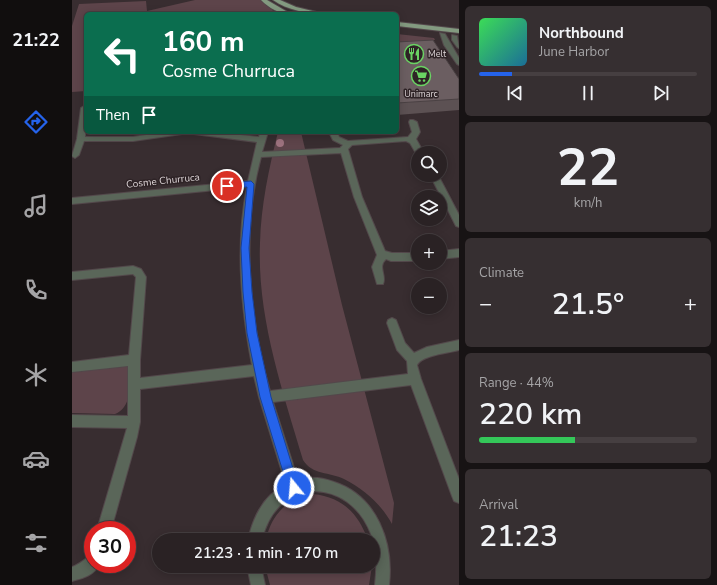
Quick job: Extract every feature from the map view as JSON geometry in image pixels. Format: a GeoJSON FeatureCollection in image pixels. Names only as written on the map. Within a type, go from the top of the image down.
{"type":"FeatureCollection","features":[{"type":"Feature","properties":{"kind":"main road"},"geometry":{"type":"LineString","coordinates":[[264,0],[273,7],[284,12]]}},
{"type":"Feature","properties":{"kind":"main road"},"geometry":{"type":"LineString","coordinates":[[276,0],[294,8],[313,12]]}},
{"type":"Feature","properties":{"kind":"main road"},"geometry":{"type":"LineString","coordinates":[[399,24],[457,34]]}},
{"type":"Feature","properties":{"kind":"main road"},"geometry":{"type":"LineString","coordinates":[[399,29],[442,34],[457,34]]}},
{"type":"Feature","properties":{"kind":"street"},"geometry":{"type":"LineString","coordinates":[[442,34],[447,45],[459,63]]}},
{"type":"Feature","properties":{"kind":"street"},"geometry":{"type":"LineString","coordinates":[[457,34],[455,40],[459,46]]}},
{"type":"Feature","properties":{"kind":"street"},"geometry":{"type":"LineString","coordinates":[[409,140],[413,138],[416,132],[413,122]]}},
{"type":"Feature","properties":{"kind":"street"},"geometry":{"type":"LineString","coordinates":[[75,156],[84,125]]}},
{"type":"Feature","properties":{"kind":"street"},"geometry":{"type":"LineString","coordinates":[[81,139],[133,139],[168,134]]}},
{"type":"Feature","properties":{"kind":"street"},"geometry":{"type":"LineString","coordinates":[[228,134],[263,136],[251,184],[245,256],[248,298],[259,370],[265,397],[294,488]]}},
{"type":"Feature","properties":{"kind":"street"},"geometry":{"type":"LineString","coordinates":[[334,134],[345,147],[358,198],[380,250],[384,255],[391,257],[411,257]]}},
{"type":"Feature","properties":{"kind":"street"},"geometry":{"type":"LineString","coordinates":[[257,156],[345,147],[400,138],[409,140],[416,146]]}},
{"type":"Feature","properties":{"kind":"street"},"geometry":{"type":"LineString","coordinates":[[438,182],[459,224]]}},
{"type":"Feature","properties":{"kind":"street","name":"Cosme Churruca"},"geometry":{"type":"LineString","coordinates":[[72,202],[251,184]]}},
{"type":"Feature","properties":{"kind":"street"},"geometry":{"type":"LineString","coordinates":[[447,254],[459,253]]}},
{"type":"Feature","properties":{"kind":"street"},"geometry":{"type":"LineString","coordinates":[[380,281],[376,264],[384,255]]}},
{"type":"Feature","properties":{"kind":"street"},"geometry":{"type":"LineString","coordinates":[[72,276],[130,270],[136,271],[140,274],[141,279],[134,360],[134,422],[107,521]]}},
{"type":"Feature","properties":{"kind":"street"},"geometry":{"type":"LineString","coordinates":[[392,323],[401,346],[413,360]]}},
{"type":"Feature","properties":{"kind":"street"},"geometry":{"type":"LineString","coordinates":[[459,346],[419,355],[413,360],[412,365],[415,379],[459,496]]}},
{"type":"Feature","properties":{"kind":"street"},"geometry":{"type":"LineString","coordinates":[[72,367],[134,360]]}},
{"type":"Feature","properties":{"kind":"street"},"geometry":{"type":"LineString","coordinates":[[134,384],[259,370]]}},
{"type":"Feature","properties":{"kind":"street"},"geometry":{"type":"LineString","coordinates":[[265,397],[415,379]]}},
{"type":"Feature","properties":{"kind":"street"},"geometry":{"type":"LineString","coordinates":[[72,421],[134,422]]}},
{"type":"Feature","properties":{"kind":"street"},"geometry":{"type":"LineString","coordinates":[[257,533],[263,517],[272,504],[282,494],[294,488],[317,484],[340,490],[361,507],[370,518],[381,546],[384,562],[382,585]]}},
{"type":"Feature","properties":{"kind":"street"},"geometry":{"type":"LineString","coordinates":[[72,574],[84,570]]}},
{"type":"Feature","properties":{"kind":"street"},"geometry":{"type":"LineString","coordinates":[[255,573],[258,585]]}},
{"type":"Feature","properties":{"kind":"shaded area"},"geometry":{"type":"Polygon","coordinates":[[[195,0],[264,0],[276,9],[270,12],[84,12],[84,91],[72,92],[72,26],[79,4],[146,1],[147,11],[195,0]]]}},
{"type":"Feature","properties":{"kind":"shaded area"},"geometry":{"type":"Polygon","coordinates":[[[399,34],[434,38],[435,40],[399,42],[399,34]]]}},
{"type":"Feature","properties":{"kind":"shaded area"},"geometry":{"type":"Polygon","coordinates":[[[278,134],[301,134],[342,305],[394,503],[392,524],[383,510],[365,492],[344,479],[316,471],[307,465],[303,460],[272,353],[262,298],[260,243],[264,201],[278,134]]]}},
{"type":"Feature","properties":{"kind":"shaded area"},"geometry":{"type":"Polygon","coordinates":[[[127,367],[130,369],[130,382],[129,395],[125,406],[121,411],[115,414],[72,413],[72,372],[127,367]]]}},
{"type":"Feature","properties":{"kind":"shaded area"},"geometry":{"type":"Polygon","coordinates":[[[313,494],[341,503],[354,514],[365,533],[268,533],[276,516],[282,509],[295,499],[313,494]]]}},
{"type":"Feature","properties":{"kind":"shaded area"},"geometry":{"type":"Polygon","coordinates":[[[267,573],[371,573],[369,585],[270,585],[267,573]]]}},
{"type":"Feature","properties":{"kind":"building","name":"Unimarc"},"geometry":{"type":"Polygon","coordinates":[[[433,40],[459,79],[459,99],[399,103],[399,42],[433,40]]]}},
{"type":"Feature","properties":{"kind":"place","name":"Melt"},"geometry":{"type":"Point","coordinates":[414,54]}},
{"type":"Feature","properties":{"kind":"place","name":"Unimarc"},"geometry":{"type":"Point","coordinates":[421,76]}},
{"type":"Feature","properties":{"kind":"route"},"geometry":{"type":"LineString","coordinates":[[227,186],[251,184],[247,213],[245,248],[247,292],[252,333],[265,397],[294,488]]}}]}
